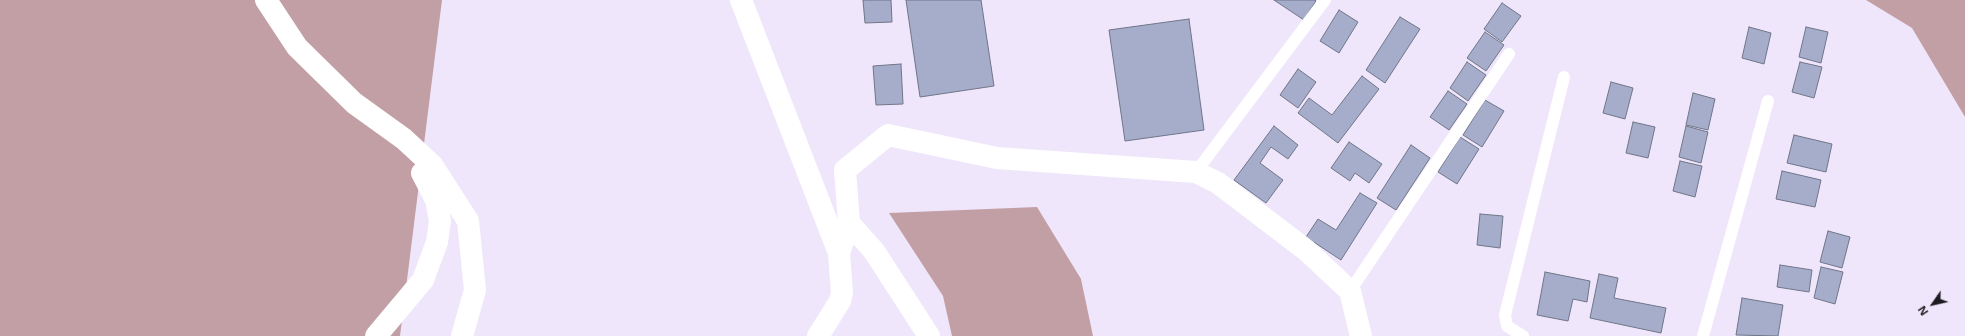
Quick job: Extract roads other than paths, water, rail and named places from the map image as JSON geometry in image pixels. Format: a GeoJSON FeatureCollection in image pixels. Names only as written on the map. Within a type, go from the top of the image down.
{"type":"FeatureCollection","features":[{"type":"Feature","properties":{"kind":"street"},"geometry":{"type":"LineString","coordinates":[[266,0],[296,48],[354,103],[404,138],[432,165],[468,221],[475,290],[462,336]]}},
{"type":"Feature","properties":{"kind":"street"},"geometry":{"type":"LineString","coordinates":[[741,0],[839,253],[842,286],[840,301],[818,336]]}},
{"type":"Feature","properties":{"kind":"street"},"geometry":{"type":"LineString","coordinates":[[839,253],[849,222],[845,170],[888,135],[997,158],[1196,172],[1218,182],[1306,250],[1350,291],[1361,336]]}},
{"type":"Feature","properties":{"kind":"street"},"geometry":{"type":"LineString","coordinates":[[376,336],[423,280],[437,242],[440,221],[436,200],[404,138]]}},
{"type":"Feature","properties":{"kind":"street"},"geometry":{"type":"LineString","coordinates":[[849,222],[874,251],[929,336]]}},
{"type":"Feature","properties":{"kind":"lane"},"geometry":{"type":"LineString","coordinates":[[1196,172],[1325,0]]}},
{"type":"Feature","properties":{"kind":"lane"},"geometry":{"type":"LineString","coordinates":[[1350,291],[1509,54]]}},
{"type":"Feature","properties":{"kind":"lane"},"geometry":{"type":"LineString","coordinates":[[1523,336],[1507,326],[1505,315],[1564,77]]}},
{"type":"Feature","properties":{"kind":"lane"},"geometry":{"type":"LineString","coordinates":[[1703,336],[1768,101]]}}]}
